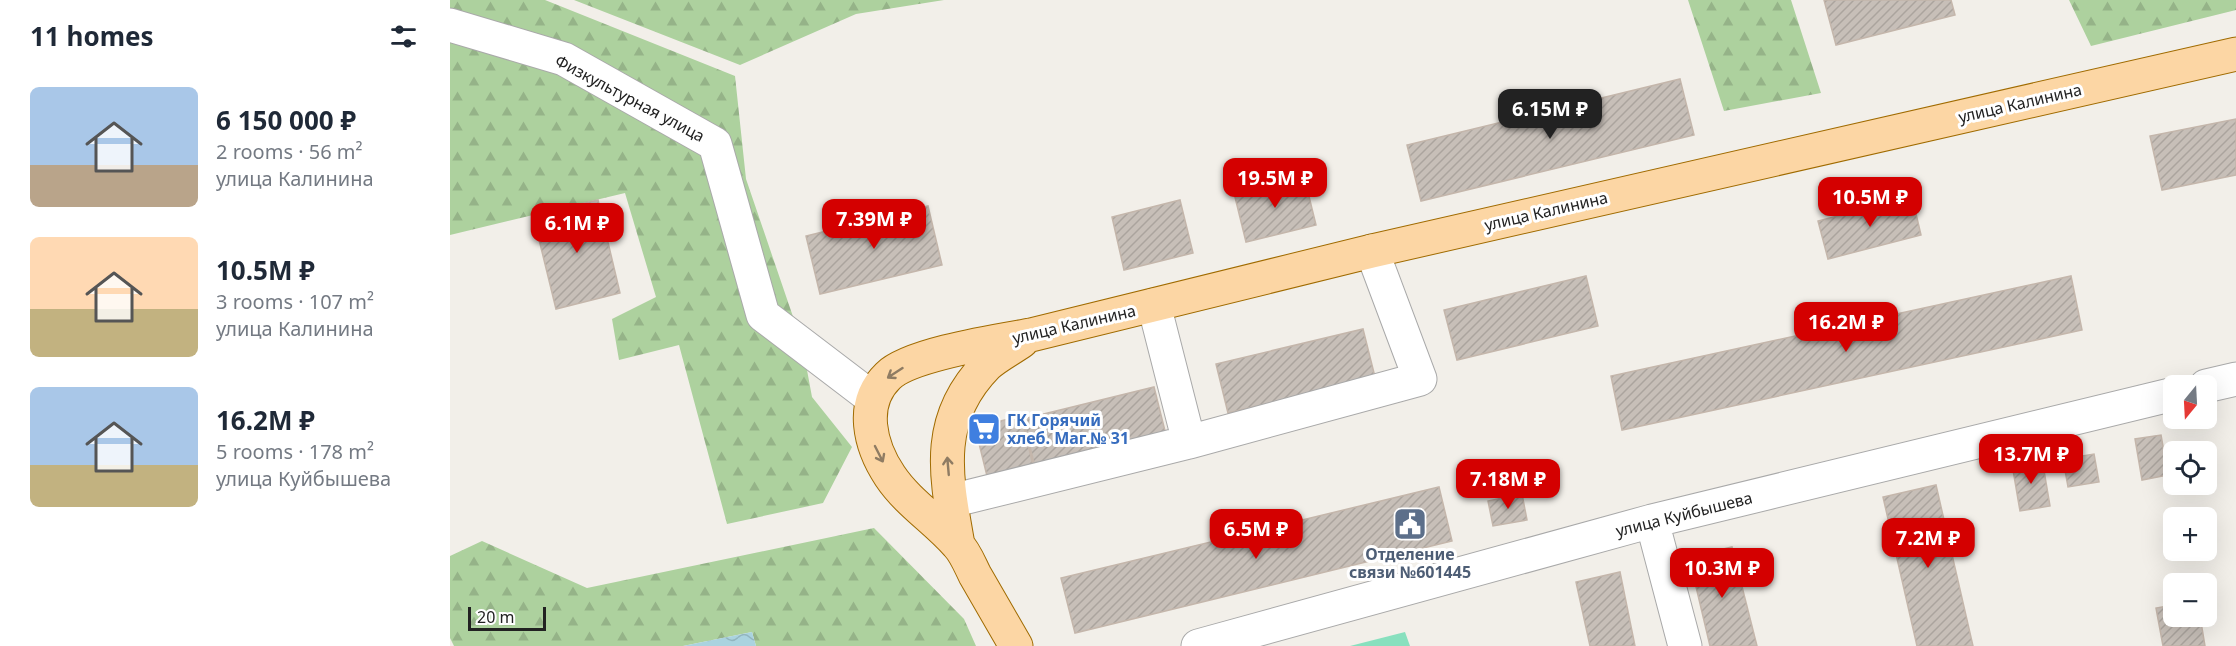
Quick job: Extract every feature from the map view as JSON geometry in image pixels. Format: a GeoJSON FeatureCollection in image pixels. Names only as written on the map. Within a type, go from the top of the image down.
{"type":"FeatureCollection","features":[{"type":"Feature","properties":{"kind":"main road","name":"улица Калинина"},"geometry":{"type":"LineString","coordinates":[[872,398],[888,375],[915,361],[984,343],[1031,336],[1372,251],[2236,54]]}},
{"type":"Feature","properties":{"kind":"main road"},"geometry":{"type":"LineString","coordinates":[[958,545],[946,451],[952,418],[967,389],[989,364],[1031,336]]}},
{"type":"Feature","properties":{"kind":"main road"},"geometry":{"type":"LineString","coordinates":[[940,355],[958,363],[966,375],[967,389]]}},
{"type":"Feature","properties":{"kind":"main road"},"geometry":{"type":"LineString","coordinates":[[872,398],[870,419],[873,443],[890,475],[908,499],[958,545],[1016,646]]}},
{"type":"Feature","properties":{"kind":"main road"},"geometry":{"type":"LineString","coordinates":[[908,499],[927,503],[951,501]]}},
{"type":"Feature","properties":{"kind":"street","name":"Физкультурная улица"},"geometry":{"type":"LineString","coordinates":[[450,25],[564,59],[715,144],[763,315],[872,398]]}},
{"type":"Feature","properties":{"kind":"street"},"geometry":{"type":"LineString","coordinates":[[951,501],[1189,442],[1420,379],[1372,251]]}},
{"type":"Feature","properties":{"kind":"street"},"geometry":{"type":"LineString","coordinates":[[1154,305],[1189,442]]}},
{"type":"Feature","properties":{"kind":"street"},"geometry":{"type":"LineString","coordinates":[[2217,383],[2236,379]]}},
{"type":"Feature","properties":{"kind":"street","name":"улица Куйбышева"},"geometry":{"type":"LineString","coordinates":[[1198,646],[1652,520],[2163,397]]}},
{"type":"Feature","properties":{"kind":"street"},"geometry":{"type":"LineString","coordinates":[[1652,520],[1685,646]]}},
{"type":"Feature","properties":{"kind":"green space"},"geometry":{"type":"Polygon","coordinates":[[[450,0],[545,0],[735,76],[746,179],[802,343],[812,397],[852,447],[823,503],[727,524],[679,345],[619,360],[612,319],[656,297],[625,193],[450,235],[450,0]]]}},
{"type":"Feature","properties":{"kind":"green space"},"geometry":{"type":"Polygon","coordinates":[[[574,0],[944,0],[856,14],[740,65],[574,0]]]}},
{"type":"Feature","properties":{"kind":"green space"},"geometry":{"type":"Polygon","coordinates":[[[1688,0],[1791,0],[1821,93],[1724,111],[1688,0]]]}},
{"type":"Feature","properties":{"kind":"green space"},"geometry":{"type":"Polygon","coordinates":[[[2069,0],[2236,0],[2236,10],[2091,46],[2069,0]]]}},
{"type":"Feature","properties":{"kind":"green space"},"geometry":{"type":"Polygon","coordinates":[[[874,528],[964,619],[976,646],[756,646],[752,632],[683,646],[454,646],[450,638],[450,556],[482,541],[587,588],[874,528]]]}},
{"type":"Feature","properties":{"kind":"green space"},"geometry":{"type":"Polygon","coordinates":[[[1405,632],[1410,646],[1350,646],[1405,632]]]}},
{"type":"Feature","properties":{"kind":"water"},"geometry":{"type":"Polygon","coordinates":[[[752,632],[756,646],[683,646],[752,632]]]}},
{"type":"Feature","properties":{"kind":"building"},"geometry":{"type":"Polygon","coordinates":[[[1824,0],[1951,0],[1955,15],[1836,45],[1824,0]]]}},
{"type":"Feature","properties":{"kind":"building"},"geometry":{"type":"Polygon","coordinates":[[[1680,79],[1694,135],[1421,201],[1407,145],[1680,79]]]}},
{"type":"Feature","properties":{"kind":"building"},"geometry":{"type":"Polygon","coordinates":[[[2236,119],[2236,175],[2162,190],[2150,136],[2236,119]]]}},
{"type":"Feature","properties":{"kind":"building"},"geometry":{"type":"Polygon","coordinates":[[[1304,176],[1316,225],[1246,242],[1234,193],[1304,176]]]}},
{"type":"Feature","properties":{"kind":"building"},"geometry":{"type":"Polygon","coordinates":[[[1912,197],[1921,235],[1828,259],[1818,221],[1912,197]]]}},
{"type":"Feature","properties":{"kind":"building"},"geometry":{"type":"Polygon","coordinates":[[[598,200],[620,293],[556,309],[533,215],[598,200]]]}},
{"type":"Feature","properties":{"kind":"building"},"geometry":{"type":"Polygon","coordinates":[[[1180,200],[1193,253],[1124,270],[1112,217],[1180,200]]]}},
{"type":"Feature","properties":{"kind":"building"},"geometry":{"type":"Polygon","coordinates":[[[928,206],[942,265],[820,294],[806,236],[928,206]]]}},
{"type":"Feature","properties":{"kind":"building"},"geometry":{"type":"Polygon","coordinates":[[[1586,276],[1598,326],[1457,360],[1444,310],[1586,276]]]}},
{"type":"Feature","properties":{"kind":"building"},"geometry":{"type":"Polygon","coordinates":[[[2071,276],[2082,330],[1622,430],[1611,376],[2071,276]]]}},
{"type":"Feature","properties":{"kind":"building"},"geometry":{"type":"Polygon","coordinates":[[[1363,329],[1375,377],[1228,413],[1216,364],[1363,329]]]}},
{"type":"Feature","properties":{"kind":"building"},"geometry":{"type":"Polygon","coordinates":[[[1154,387],[1166,435],[1035,467],[1023,419],[1154,387]]]}},
{"type":"Feature","properties":{"kind":"building"},"geometry":{"type":"Polygon","coordinates":[[[1021,416],[1034,469],[988,480],[975,427],[1021,416]]]}},
{"type":"Feature","properties":{"kind":"building"},"geometry":{"type":"Polygon","coordinates":[[[2161,435],[2163,476],[2142,480],[2135,439],[2161,435]]]}},
{"type":"Feature","properties":{"kind":"building"},"geometry":{"type":"Polygon","coordinates":[[[2094,454],[2099,482],[2068,487],[2063,459],[2094,454]]]}},
{"type":"Feature","properties":{"kind":"building"},"geometry":{"type":"Polygon","coordinates":[[[2042,459],[2050,506],[2020,511],[2012,464],[2042,459]]]}},
{"type":"Feature","properties":{"kind":"building"},"geometry":{"type":"Polygon","coordinates":[[[1936,485],[1973,646],[1917,646],[1883,497],[1936,485]]]}},
{"type":"Feature","properties":{"kind":"building"},"geometry":{"type":"Polygon","coordinates":[[[1439,487],[1452,541],[1075,633],[1061,578],[1439,487]]]}},
{"type":"Feature","properties":{"kind":"building"},"geometry":{"type":"Polygon","coordinates":[[[1522,494],[1527,520],[1493,526],[1488,501],[1522,494]]]}},
{"type":"Feature","properties":{"kind":"building"},"geometry":{"type":"Polygon","coordinates":[[[1732,547],[1757,646],[1710,646],[1689,557],[1732,547]]]}},
{"type":"Feature","properties":{"kind":"building"},"geometry":{"type":"Polygon","coordinates":[[[1620,572],[1635,646],[1590,646],[1576,582],[1620,572]]]}},
{"type":"Feature","properties":{"kind":"building"},"geometry":{"type":"Polygon","coordinates":[[[2163,607],[2163,627],[2202,627],[2205,646],[2163,646],[2156,608],[2163,607]]]}},
{"type":"Feature","properties":{"kind":"place","name":"ГК Горячий хлеб. Маг.№ 31"},"geometry":{"type":"Point","coordinates":[984,429]}},
{"type":"Feature","properties":{"kind":"place","name":"Отделение связи №601445"},"geometry":{"type":"Point","coordinates":[1410,524]}}]}
